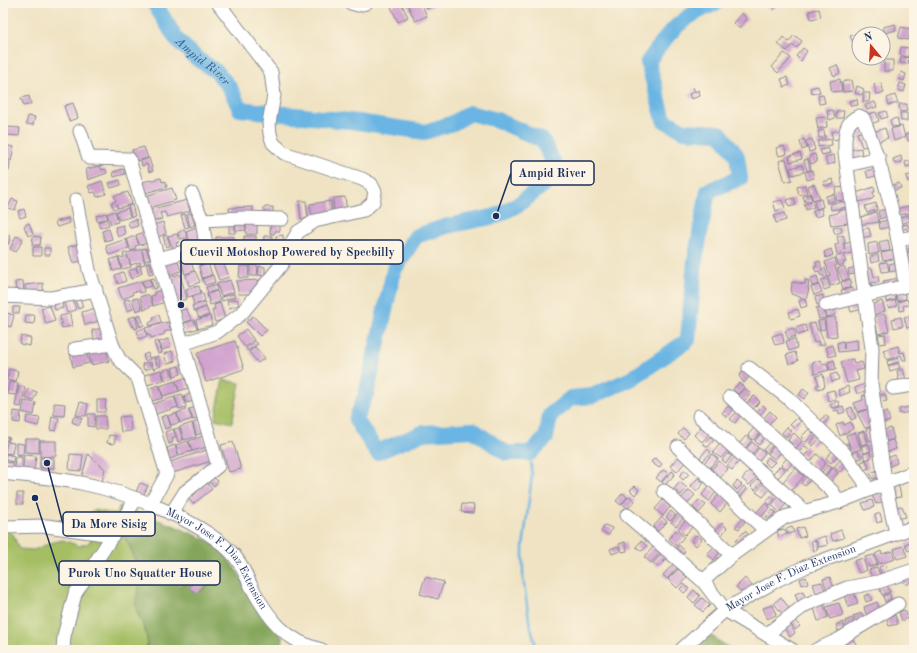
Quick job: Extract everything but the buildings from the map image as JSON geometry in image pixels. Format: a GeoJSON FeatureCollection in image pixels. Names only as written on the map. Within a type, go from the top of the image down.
{"type":"FeatureCollection","features":[{"type":"Feature","properties":{"kind":"street"},"geometry":{"type":"LineString","coordinates":[[183,344],[217,332],[242,313],[282,264],[288,249],[298,232],[315,221],[364,210],[373,202],[375,192],[371,184],[362,179],[284,153],[273,143],[269,123],[274,95],[271,72],[218,3]]}},
{"type":"Feature","properties":{"kind":"street"},"geometry":{"type":"LineString","coordinates":[[350,3],[358,5],[366,3]]}},
{"type":"Feature","properties":{"kind":"street"},"geometry":{"type":"LineString","coordinates":[[826,305],[866,294],[909,284],[879,158],[863,118],[859,116],[850,121],[845,134],[847,165],[866,294],[872,348],[871,383],[885,483],[896,533]]}},
{"type":"Feature","properties":{"kind":"street"},"geometry":{"type":"LineString","coordinates":[[80,132],[89,158],[129,159],[218,466],[185,492],[171,514]]}},
{"type":"Feature","properties":{"kind":"street"},"geometry":{"type":"LineString","coordinates":[[847,165],[879,158]]}},
{"type":"Feature","properties":{"kind":"street"},"geometry":{"type":"LineString","coordinates":[[192,194],[202,220],[206,246]]}},
{"type":"Feature","properties":{"kind":"street"},"geometry":{"type":"LineString","coordinates":[[76,200],[89,270],[112,344],[119,359],[138,378],[166,474],[150,505]]}},
{"type":"Feature","properties":{"kind":"street"},"geometry":{"type":"LineString","coordinates":[[202,220],[243,218],[282,219]]}},
{"type":"Feature","properties":{"kind":"street"},"geometry":{"type":"LineString","coordinates":[[898,240],[914,237]]}},
{"type":"Feature","properties":{"kind":"street"},"geometry":{"type":"LineString","coordinates":[[158,259],[206,246],[224,248],[288,249]]}},
{"type":"Feature","properties":{"kind":"street"},"geometry":{"type":"LineString","coordinates":[[3,296],[51,298],[96,290]]}},
{"type":"Feature","properties":{"kind":"street"},"geometry":{"type":"LineString","coordinates":[[75,349],[112,344]]}},
{"type":"Feature","properties":{"kind":"street"},"geometry":{"type":"LineString","coordinates":[[749,368],[788,398],[844,453],[864,481],[867,490]]}},
{"type":"Feature","properties":{"kind":"street"},"geometry":{"type":"LineString","coordinates":[[893,388],[914,385]]}},
{"type":"Feature","properties":{"kind":"street"},"geometry":{"type":"LineString","coordinates":[[730,396],[832,491],[839,502]]}},
{"type":"Feature","properties":{"kind":"street"},"geometry":{"type":"LineString","coordinates":[[699,416],[804,511]]}},
{"type":"Feature","properties":{"kind":"street"},"geometry":{"type":"LineString","coordinates":[[678,447],[765,530]]}},
{"type":"Feature","properties":{"kind":"street"},"geometry":{"type":"LineString","coordinates":[[703,581],[732,555],[785,517],[839,502],[914,472]]}},
{"type":"Feature","properties":{"kind":"street","name":"Mayor Jose F. Diaz Extension"},"geometry":{"type":"LineString","coordinates":[[3,473],[82,483],[136,499],[200,528],[230,551],[241,564],[253,588],[274,622],[287,635],[304,645],[322,650]]}},
{"type":"Feature","properties":{"kind":"street"},"geometry":{"type":"LineString","coordinates":[[664,491],[732,555]]}},
{"type":"Feature","properties":{"kind":"street"},"geometry":{"type":"LineString","coordinates":[[63,650],[64,636],[75,594],[136,499]]}},
{"type":"Feature","properties":{"kind":"street"},"geometry":{"type":"LineString","coordinates":[[627,514],[703,581],[725,610],[792,650]]}},
{"type":"Feature","properties":{"kind":"street"},"geometry":{"type":"LineString","coordinates":[[3,527],[47,526],[112,535]]}},
{"type":"Feature","properties":{"kind":"street","name":"Mayor Jose F. Diaz Extension"},"geometry":{"type":"LineString","coordinates":[[681,650],[725,610],[805,566],[914,527]]}},
{"type":"Feature","properties":{"kind":"street"},"geometry":{"type":"LineString","coordinates":[[767,634],[805,605],[847,588],[878,582],[914,570]]}},
{"type":"Feature","properties":{"kind":"street"},"geometry":{"type":"LineString","coordinates":[[816,650],[838,640],[898,604]]}},
{"type":"Feature","properties":{"kind":"green space"},"geometry":{"type":"Polygon","coordinates":[[[223,380],[240,383],[232,423],[215,419],[223,380]]]}},
{"type":"Feature","properties":{"kind":"green space"},"geometry":{"type":"Polygon","coordinates":[[[119,506],[175,526],[207,540],[222,550],[283,639],[281,650],[145,650],[147,644],[146,633],[136,605],[140,583],[135,573],[135,559],[133,552],[119,527],[117,520],[119,506]]]}},
{"type":"Feature","properties":{"kind":"green space"},"geometry":{"type":"Polygon","coordinates":[[[94,510],[116,514],[117,521],[130,547],[135,563],[135,573],[140,583],[136,605],[146,633],[147,644],[145,650],[3,650],[3,524],[13,534],[19,549],[34,550],[50,543],[63,540],[79,546],[89,543],[91,539],[93,529],[89,514],[94,510]]]}},
{"type":"Feature","properties":{"kind":"green space"},"geometry":{"type":"Polygon","coordinates":[[[706,632],[732,650],[686,650],[706,632]]]}},
{"type":"Feature","properties":{"kind":"waterway","name":"Ampid River"},"geometry":{"type":"LineString","coordinates":[[154,3],[177,40],[195,57],[217,72],[230,88],[240,109],[358,122],[425,132],[453,123],[470,113],[497,120],[542,140],[554,163],[547,182],[519,204],[496,216],[447,226],[416,236],[394,270],[367,391],[356,420],[377,452],[423,433],[473,430],[506,453],[530,453],[546,438],[550,415],[571,398],[592,396],[631,379],[688,340],[695,260],[708,191],[740,178],[737,156],[720,133],[684,131],[664,120],[648,62],[662,42],[676,26],[693,14],[716,3]]}},
{"type":"Feature","properties":{"kind":"waterway"},"geometry":{"type":"LineString","coordinates":[[530,453],[532,475],[523,548],[523,577],[529,620],[537,650]]}},
{"type":"Feature","properties":{"kind":"place","name":"Ampid River"},"geometry":{"type":"Point","coordinates":[496,216]}},
{"type":"Feature","properties":{"kind":"place","name":"Cuevil Motoshop Powered by Specbilly"},"geometry":{"type":"Point","coordinates":[181,305]}},
{"type":"Feature","properties":{"kind":"place","name":"Da More Sisig"},"geometry":{"type":"Point","coordinates":[47,463]}},
{"type":"Feature","properties":{"kind":"place","name":"Purok Uno Squatter House"},"geometry":{"type":"Point","coordinates":[35,498]}}]}
